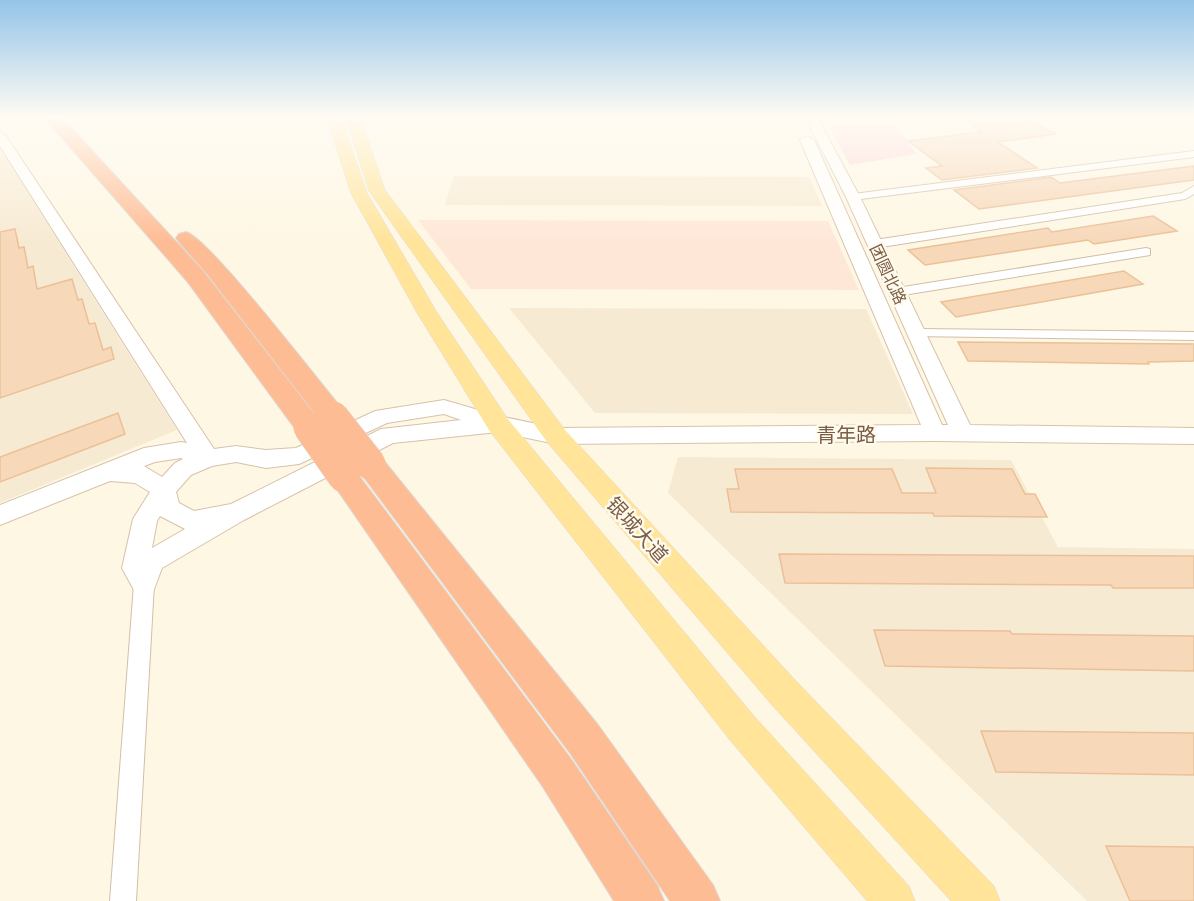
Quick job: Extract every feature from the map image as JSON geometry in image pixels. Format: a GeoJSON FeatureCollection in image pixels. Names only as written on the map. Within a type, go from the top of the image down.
{"type":"FeatureCollection","features":[{"type":"Feature","properties":{"kind":"highway"},"geometry":{"type":"LineString","coordinates":[[90,159],[321,422]]}},
{"type":"Feature","properties":{"kind":"highway"},"geometry":{"type":"LineString","coordinates":[[112,159],[216,270],[357,471],[641,901]]}},
{"type":"Feature","properties":{"kind":"highway"},"geometry":{"type":"LineString","coordinates":[[357,471],[584,739],[697,901]]}},
{"type":"Feature","properties":{"kind":"main road","name":"银城大道"},"geometry":{"type":"LineString","coordinates":[[348,159],[359,193],[426,311],[498,424],[741,727],[894,901]]}},
{"type":"Feature","properties":{"kind":"main road","name":"银城大道"},"geometry":{"type":"LineString","coordinates":[[367,159],[377,191],[556,436],[784,693],[980,901]]}},
{"type":"Feature","properties":{"kind":"street"},"geometry":{"type":"LineString","coordinates":[[15,159],[208,458]]}},
{"type":"Feature","properties":{"kind":"street","name":"团圆北路"},"geometry":{"type":"LineString","coordinates":[[816,159],[935,433]]}},
{"type":"Feature","properties":{"kind":"street","name":"团圆北路"},"geometry":{"type":"LineString","coordinates":[[833,159],[853,197],[963,434]]}},
{"type":"Feature","properties":{"kind":"street"},"geometry":{"type":"LineString","coordinates":[[853,197],[1147,159]]}},
{"type":"Feature","properties":{"kind":"street"},"geometry":{"type":"LineString","coordinates":[[875,244],[1185,196],[1194,189]]}},
{"type":"Feature","properties":{"kind":"street"},"geometry":{"type":"LineString","coordinates":[[897,292],[1146,252]]}},
{"type":"Feature","properties":{"kind":"street"},"geometry":{"type":"LineString","coordinates":[[916,333],[1194,336]]}},
{"type":"Feature","properties":{"kind":"street"},"geometry":{"type":"LineString","coordinates":[[144,584],[135,568],[145,519],[164,490],[183,469],[208,458],[236,454],[267,459],[299,456],[383,416],[444,407],[498,424]]}},
{"type":"Feature","properties":{"kind":"street","name":"青年路"},"geometry":{"type":"LineString","coordinates":[[498,424],[556,436],[935,433],[1194,436]]}},
{"type":"Feature","properties":{"kind":"street"},"geometry":{"type":"LineString","coordinates":[[123,901],[144,584],[151,561],[235,513],[388,435],[498,424]]}},
{"type":"Feature","properties":{"kind":"street"},"geometry":{"type":"LineString","coordinates":[[0,515],[152,454],[181,450],[208,458]]}},
{"type":"Feature","properties":{"kind":"street"},"geometry":{"type":"LineString","coordinates":[[103,472],[140,474],[164,490],[169,509],[192,521],[235,513]]}},
{"type":"Feature","properties":{"kind":"shaded area"},"geometry":{"type":"Polygon","coordinates":[[[0,159],[6,159],[177,430],[0,503],[0,159]]]}},
{"type":"Feature","properties":{"kind":"shaded area"},"geometry":{"type":"Polygon","coordinates":[[[847,159],[886,159],[850,165],[847,159]]]}},
{"type":"Feature","properties":{"kind":"shaded area"},"geometry":{"type":"Polygon","coordinates":[[[454,176],[809,177],[822,206],[445,205],[454,176]]]}},
{"type":"Feature","properties":{"kind":"shaded area"},"geometry":{"type":"Polygon","coordinates":[[[418,220],[828,221],[859,290],[471,289],[418,220]]]}},
{"type":"Feature","properties":{"kind":"shaded area"},"geometry":{"type":"Polygon","coordinates":[[[509,308],[866,309],[913,414],[595,413],[509,308]]]}},
{"type":"Feature","properties":{"kind":"shaded area"},"geometry":{"type":"Polygon","coordinates":[[[678,457],[1011,460],[1058,547],[1194,549],[1194,901],[1087,901],[668,493],[678,457]]]}},
{"type":"Feature","properties":{"kind":"building"},"geometry":{"type":"Polygon","coordinates":[[[933,159],[1024,159],[1037,168],[942,180],[926,168],[942,166],[933,159]]]}},
{"type":"Feature","properties":{"kind":"building"},"geometry":{"type":"Polygon","coordinates":[[[1194,166],[1194,180],[979,209],[954,190],[1051,177],[1060,183],[1194,166]]]}},
{"type":"Feature","properties":{"kind":"building"},"geometry":{"type":"Polygon","coordinates":[[[1153,216],[1177,231],[1094,244],[1088,240],[925,265],[908,250],[1048,228],[1052,232],[1153,216]]]}},
{"type":"Feature","properties":{"kind":"building"},"geometry":{"type":"Polygon","coordinates":[[[15,229],[19,248],[24,247],[28,268],[33,266],[37,289],[72,279],[78,300],[82,299],[89,324],[95,323],[103,350],[111,347],[114,359],[0,398],[0,232],[15,229]]]}},
{"type":"Feature","properties":{"kind":"building"},"geometry":{"type":"Polygon","coordinates":[[[1124,271],[1143,284],[956,317],[941,302],[1124,271]]]}},
{"type":"Feature","properties":{"kind":"building"},"geometry":{"type":"Polygon","coordinates":[[[958,342],[1194,344],[1194,361],[1148,362],[1149,364],[968,361],[958,342]]]}},
{"type":"Feature","properties":{"kind":"building"},"geometry":{"type":"Polygon","coordinates":[[[118,413],[125,434],[0,482],[0,457],[118,413]]]}},
{"type":"Feature","properties":{"kind":"building"},"geometry":{"type":"Polygon","coordinates":[[[926,468],[1012,469],[1025,494],[1035,494],[1047,517],[934,516],[933,513],[731,512],[727,489],[739,489],[735,469],[892,469],[902,493],[936,493],[926,468]]]}},
{"type":"Feature","properties":{"kind":"building"},"geometry":{"type":"Polygon","coordinates":[[[779,554],[1194,556],[1194,588],[1113,588],[1111,585],[785,583],[779,554]]]}},
{"type":"Feature","properties":{"kind":"building"},"geometry":{"type":"Polygon","coordinates":[[[874,630],[1194,636],[1194,671],[885,666],[874,630]]]}},
{"type":"Feature","properties":{"kind":"building"},"geometry":{"type":"Polygon","coordinates":[[[981,731],[1194,733],[1194,775],[996,772],[981,731]]]}},
{"type":"Feature","properties":{"kind":"building"},"geometry":{"type":"Polygon","coordinates":[[[1106,846],[1194,847],[1194,901],[1130,901],[1106,846]]]}}]}
